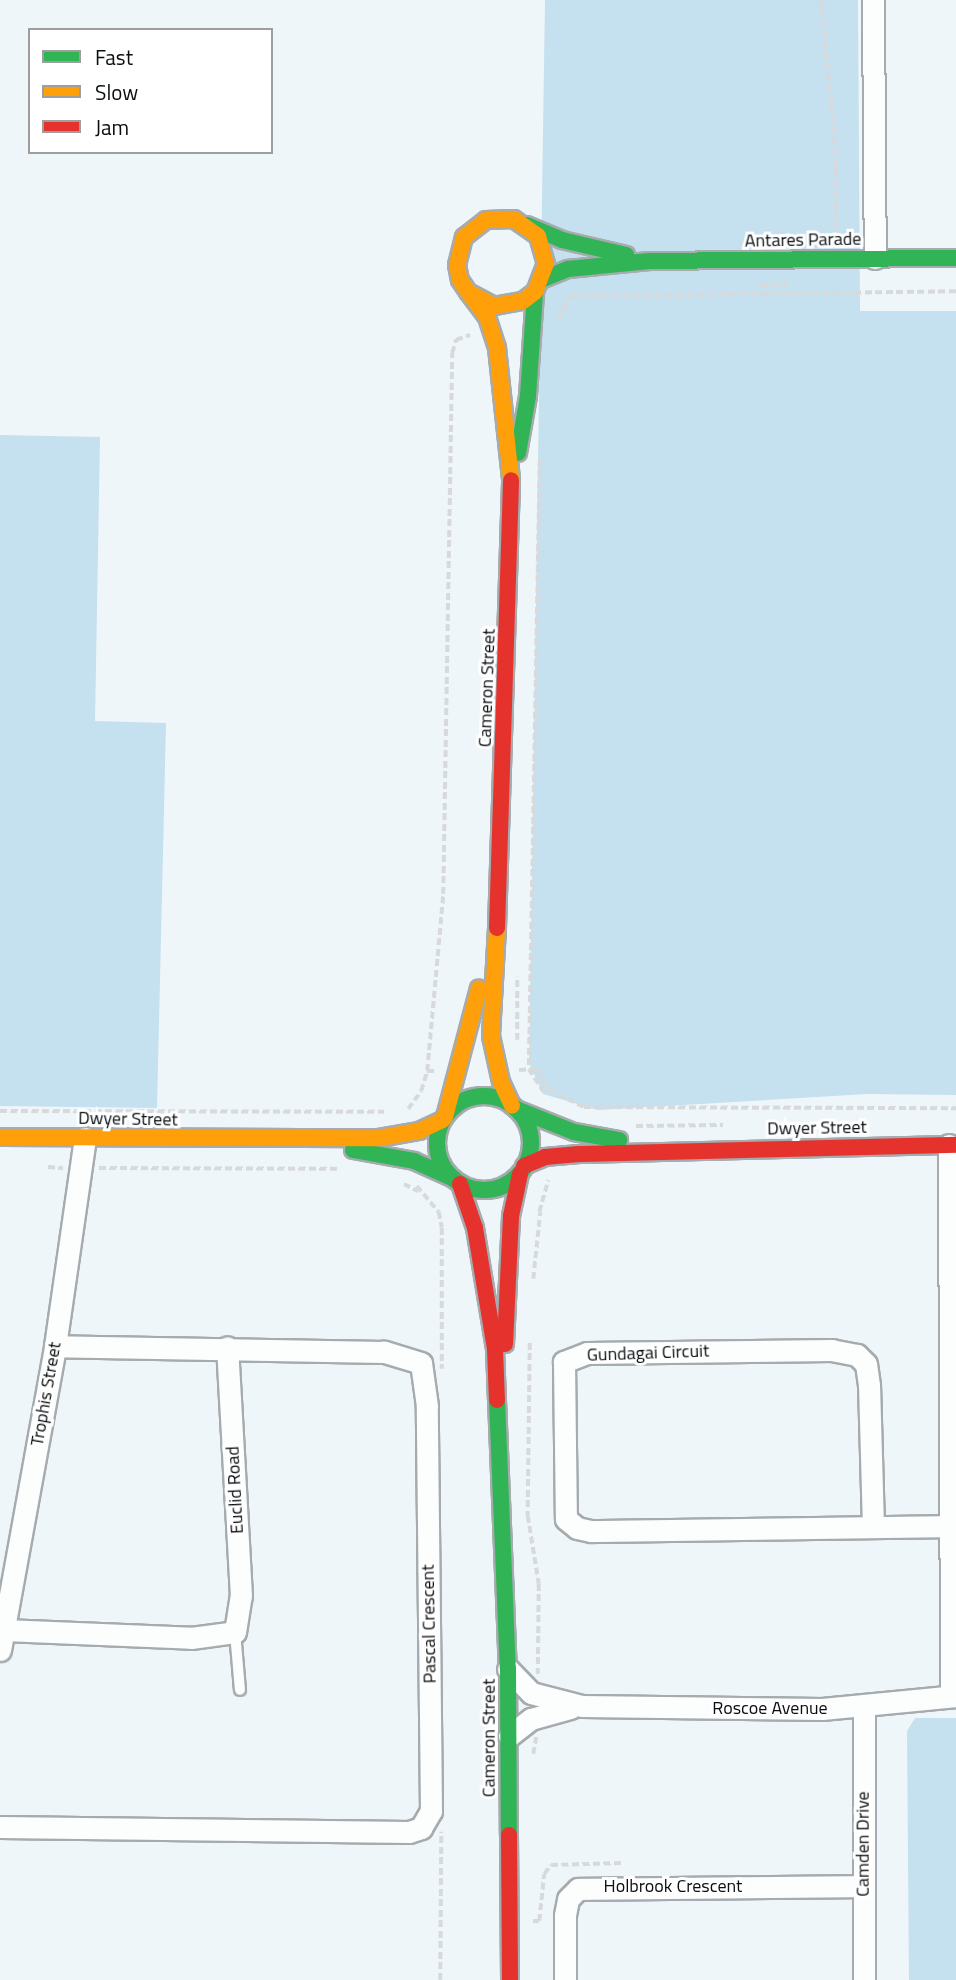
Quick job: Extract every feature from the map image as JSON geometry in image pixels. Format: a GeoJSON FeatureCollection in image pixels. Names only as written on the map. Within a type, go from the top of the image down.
{"type":"FeatureCollection","features":[{"type":"Feature","properties":{"kind":"street"},"geometry":{"type":"LineString","coordinates":[[873,0],[875,258]]}},
{"type":"Feature","properties":{"kind":"street"},"geometry":{"type":"LineString","coordinates":[[486,220],[520,222],[538,236],[544,250],[539,285],[523,301],[494,306],[468,292],[457,265],[464,237],[486,220]]}},
{"type":"Feature","properties":{"kind":"street","name":"Antares Parade"},"geometry":{"type":"LineString","coordinates":[[520,222],[562,240],[650,261]]}},
{"type":"Feature","properties":{"kind":"street","name":"Antares Parade"},"geometry":{"type":"LineString","coordinates":[[539,285],[568,269],[650,261],[956,258]]}},
{"type":"Feature","properties":{"kind":"street","name":"Cameron Street"},"geometry":{"type":"LineString","coordinates":[[514,1108],[500,1082],[491,1036],[501,885],[512,491],[528,396],[539,285]]}},
{"type":"Feature","properties":{"kind":"street","name":"Cameron Street"},"geometry":{"type":"LineString","coordinates":[[468,292],[487,317],[492,334],[512,491]]}},
{"type":"Feature","properties":{"kind":"street","name":"Cameron Street"},"geometry":{"type":"LineString","coordinates":[[444,1119],[465,1049],[501,885]]}},
{"type":"Feature","properties":{"kind":"street"},"geometry":{"type":"LineString","coordinates":[[476,1097],[501,1100],[514,1108],[529,1130],[522,1170],[498,1188],[472,1189],[456,1181],[438,1151],[444,1119],[476,1097]]}},
{"type":"Feature","properties":{"kind":"street","name":"Dwyer Street"},"geometry":{"type":"LineString","coordinates":[[514,1108],[574,1132],[678,1150]]}},
{"type":"Feature","properties":{"kind":"street","name":"Dwyer Street"},"geometry":{"type":"LineString","coordinates":[[0,1137],[255,1141],[379,1138],[419,1131],[444,1119]]}},
{"type":"Feature","properties":{"kind":"street","name":"Trophis Street"},"geometry":{"type":"LineString","coordinates":[[2,1640],[55,1346],[85,1138]]}},
{"type":"Feature","properties":{"kind":"street","name":"Dwyer Street"},"geometry":{"type":"LineString","coordinates":[[255,1141],[366,1151],[414,1161],[456,1181]]}},
{"type":"Feature","properties":{"kind":"street"},"geometry":{"type":"LineString","coordinates":[[952,1145],[951,1527],[954,1696]]}},
{"type":"Feature","properties":{"kind":"street","name":"Dwyer Street"},"geometry":{"type":"LineString","coordinates":[[522,1170],[545,1157],[678,1150],[952,1145]]}},
{"type":"Feature","properties":{"kind":"street","name":"Cameron Street"},"geometry":{"type":"LineString","coordinates":[[499,1496],[511,1216],[522,1170]]}},
{"type":"Feature","properties":{"kind":"street","name":"Cameron Street"},"geometry":{"type":"LineString","coordinates":[[456,1181],[475,1228],[495,1349],[508,1669],[510,1980]]}},
{"type":"Feature","properties":{"kind":"street","name":"Pascal Crescent"},"geometry":{"type":"LineString","coordinates":[[0,1827],[409,1832],[426,1823],[432,1794],[427,1406],[421,1363],[384,1352],[227,1347],[55,1346]]}},
{"type":"Feature","properties":{"kind":"street","name":"Euclid Road"},"geometry":{"type":"LineString","coordinates":[[227,1347],[241,1596],[235,1632]]}},
{"type":"Feature","properties":{"kind":"street","name":"Gundagai Circuit"},"geometry":{"type":"LineString","coordinates":[[873,1527],[869,1385],[866,1364],[857,1355],[832,1350],[587,1353],[564,1362],[566,1519],[577,1528],[951,1527]]}},
{"type":"Feature","properties":{"kind":"street"},"geometry":{"type":"LineString","coordinates":[[2,1640],[191,1639],[235,1632]]}},
{"type":"Feature","properties":{"kind":"street"},"geometry":{"type":"LineString","coordinates":[[508,1669],[537,1695],[582,1706]]}},
{"type":"Feature","properties":{"kind":"street","name":"Roscoe Avenue"},"geometry":{"type":"LineString","coordinates":[[582,1706],[864,1707],[954,1696]]}},
{"type":"Feature","properties":{"kind":"street"},"geometry":{"type":"LineString","coordinates":[[509,1736],[537,1717],[582,1706]]}},
{"type":"Feature","properties":{"kind":"street","name":"Camden Drive"},"geometry":{"type":"LineString","coordinates":[[864,1707],[864,1980]]}},
{"type":"Feature","properties":{"kind":"street","name":"Holbrook Crescent"},"geometry":{"type":"LineString","coordinates":[[565,1980],[565,1915],[568,1899],[578,1889],[863,1886]]}},
{"type":"Feature","properties":{"kind":"lane","name":"Euclid Road"},"geometry":{"type":"LineString","coordinates":[[235,1632],[240,1690]]}},
{"type":"Feature","properties":{"kind":"path"},"geometry":{"type":"LineString","coordinates":[[821,0],[835,137],[841,292]]}},
{"type":"Feature","properties":{"kind":"path"},"geometry":{"type":"LineString","coordinates":[[571,296],[956,291]]}},
{"type":"Feature","properties":{"kind":"path"},"geometry":{"type":"LineString","coordinates":[[427,1071],[443,894],[452,353],[456,340],[492,334]]}},
{"type":"Feature","properties":{"kind":"path"},"geometry":{"type":"LineString","coordinates":[[541,450],[529,1069],[549,1099]]}},
{"type":"Feature","properties":{"kind":"path"},"geometry":{"type":"LineString","coordinates":[[529,1069],[537,1069],[548,1090],[584,1107],[956,1108]]}},
{"type":"Feature","properties":{"kind":"path"},"geometry":{"type":"LineString","coordinates":[[402,1110],[410,1108]]}},
{"type":"Feature","properties":{"kind":"path"},"geometry":{"type":"LineString","coordinates":[[923,1116],[924,1108]]}},
{"type":"Feature","properties":{"kind":"path"},"geometry":{"type":"LineString","coordinates":[[0,1111],[395,1111]]}},
{"type":"Feature","properties":{"kind":"path"},"geometry":{"type":"LineString","coordinates":[[572,1111],[584,1115]]}},
{"type":"Feature","properties":{"kind":"path"},"geometry":{"type":"LineString","coordinates":[[632,1126],[729,1125]]}},
{"type":"Feature","properties":{"kind":"path"},"geometry":{"type":"LineString","coordinates":[[48,1167],[345,1168]]}},
{"type":"Feature","properties":{"kind":"path"},"geometry":{"type":"LineString","coordinates":[[395,1179],[418,1191]]}},
{"type":"Feature","properties":{"kind":"path"},"geometry":{"type":"LineString","coordinates":[[532,1290],[540,1212]]}},
{"type":"Feature","properties":{"kind":"path"},"geometry":{"type":"LineString","coordinates":[[530,1329],[528,1516],[540,1584],[537,1695]]}},
{"type":"Feature","properties":{"kind":"path"},"geometry":{"type":"LineString","coordinates":[[531,1762],[537,1717]]}},
{"type":"Feature","properties":{"kind":"path"},"geometry":{"type":"LineString","coordinates":[[530,1908],[530,1932]]}},
{"type":"Feature","properties":{"kind":"shaded area"},"geometry":{"type":"Polygon","coordinates":[[[545,0],[858,0],[860,311],[956,311],[956,1095],[867,1094],[598,1110],[543,1094],[529,1063],[545,0]]]}},
{"type":"Feature","properties":{"kind":"shaded area"},"geometry":{"type":"Polygon","coordinates":[[[0,435],[100,437],[95,721],[166,723],[157,1108],[0,1106],[0,435]]]}},
{"type":"Feature","properties":{"kind":"shaded area"},"geometry":{"type":"Polygon","coordinates":[[[915,1718],[956,1718],[956,1980],[909,1980],[907,1731],[915,1718]]]}},
{"type":"Feature","properties":{"kind":"traffic: fast"},"geometry":{"type":"LineString","coordinates":[[527,225],[562,240],[626,255]]}},
{"type":"Feature","properties":{"kind":"traffic: fast"},"geometry":{"type":"LineString","coordinates":[[543,279],[568,269],[650,261],[956,258]]}},
{"type":"Feature","properties":{"kind":"traffic: fast"},"geometry":{"type":"LineString","coordinates":[[518,453],[528,396],[535,292]]}},
{"type":"Feature","properties":{"kind":"traffic: fast"},"geometry":{"type":"LineString","coordinates":[[484,1096],[502,1100],[517,1110],[527,1125],[531,1143],[527,1161],[517,1176],[502,1186],[484,1190],[466,1186],[451,1176],[441,1161],[437,1143],[441,1125],[451,1110],[466,1100],[484,1096]]}},
{"type":"Feature","properties":{"kind":"traffic: fast"},"geometry":{"type":"LineString","coordinates":[[516,1109],[574,1132],[619,1140]]}},
{"type":"Feature","properties":{"kind":"traffic: fast"},"geometry":{"type":"LineString","coordinates":[[353,1150],[414,1161],[452,1178]]}},
{"type":"Feature","properties":{"kind":"traffic: fast"},"geometry":{"type":"LineString","coordinates":[[497,1400],[508,1669],[509,1835]]}},
{"type":"Feature","properties":{"kind":"traffic: slow"},"geometry":{"type":"LineString","coordinates":[[468,292],[494,306],[523,301],[535,292],[546,264],[538,236],[514,219],[486,220],[464,237],[457,265],[460,280],[468,292],[487,317],[497,348],[511,480]]}},
{"type":"Feature","properties":{"kind":"traffic: slow"},"geometry":{"type":"LineString","coordinates":[[497,928],[491,1036],[501,1082],[512,1106]]}},
{"type":"Feature","properties":{"kind":"traffic: slow"},"geometry":{"type":"LineString","coordinates":[[445,1117],[479,988]]}},
{"type":"Feature","properties":{"kind":"traffic: slow"},"geometry":{"type":"LineString","coordinates":[[0,1137],[379,1138],[419,1131],[443,1120]]}},
{"type":"Feature","properties":{"kind":"traffic: jam"},"geometry":{"type":"LineString","coordinates":[[497,928],[511,480]]}},
{"type":"Feature","properties":{"kind":"traffic: jam"},"geometry":{"type":"LineString","coordinates":[[524,1166],[545,1157],[579,1154],[956,1145]]}},
{"type":"Feature","properties":{"kind":"traffic: jam"},"geometry":{"type":"LineString","coordinates":[[505,1344],[511,1216],[520,1174]]}},
{"type":"Feature","properties":{"kind":"traffic: jam"},"geometry":{"type":"LineString","coordinates":[[460,1184],[475,1228],[495,1349],[497,1400]]}},
{"type":"Feature","properties":{"kind":"traffic: jam"},"geometry":{"type":"LineString","coordinates":[[509,1835],[510,1980]]}}]}
